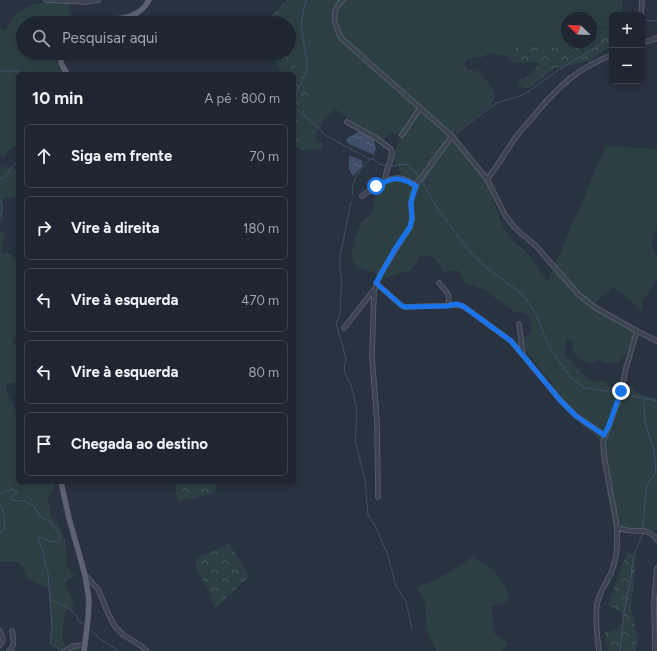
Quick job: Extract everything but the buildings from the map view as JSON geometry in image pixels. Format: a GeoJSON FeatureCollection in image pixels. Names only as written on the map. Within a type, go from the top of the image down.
{"type":"FeatureCollection","features":[{"type":"Feature","properties":{"kind":"main road"},"geometry":{"type":"LineString","coordinates":[[133,16],[142,10],[149,0]]}},
{"type":"Feature","properties":{"kind":"main road"},"geometry":{"type":"LineString","coordinates":[[61,60],[67,72]]}},
{"type":"Feature","properties":{"kind":"main road"},"geometry":{"type":"LineString","coordinates":[[61,484],[69,518],[85,575],[89,600],[84,651]]}},
{"type":"Feature","properties":{"kind":"street"},"geometry":{"type":"LineString","coordinates":[[46,0],[86,2],[98,0]]}},
{"type":"Feature","properties":{"kind":"street"},"geometry":{"type":"LineString","coordinates":[[343,0],[336,9],[334,18],[336,29],[342,38],[452,136],[487,179],[505,215],[515,228],[536,246],[579,295],[596,308],[657,341]]}},
{"type":"Feature","properties":{"kind":"street"},"geometry":{"type":"LineString","coordinates":[[640,12],[642,0]]}},
{"type":"Feature","properties":{"kind":"street"},"geometry":{"type":"LineString","coordinates":[[645,42],[657,38]]}},
{"type":"Feature","properties":{"kind":"street"},"geometry":{"type":"LineString","coordinates":[[487,179],[522,129],[556,90],[571,77],[597,61],[609,56]]}},
{"type":"Feature","properties":{"kind":"street"},"geometry":{"type":"LineString","coordinates":[[402,135],[420,108]]}},
{"type":"Feature","properties":{"kind":"street"},"geometry":{"type":"LineString","coordinates":[[346,122],[376,138],[391,149],[392,154],[385,177],[385,182]]}},
{"type":"Feature","properties":{"kind":"street"},"geometry":{"type":"LineString","coordinates":[[378,497],[377,422],[372,357],[374,291],[376,283],[395,249],[410,227],[412,219],[411,202],[417,184],[452,136]]}},
{"type":"Feature","properties":{"kind":"street"},"geometry":{"type":"LineString","coordinates":[[362,196],[385,182],[399,178],[417,184]]}},
{"type":"Feature","properties":{"kind":"street"},"geometry":{"type":"LineString","coordinates":[[376,283],[402,306],[447,306],[456,304],[463,306],[511,341],[560,400],[576,416],[604,435]]}},
{"type":"Feature","properties":{"kind":"street"},"geometry":{"type":"LineString","coordinates":[[439,283],[449,293],[450,297],[447,306]]}},
{"type":"Feature","properties":{"kind":"street"},"geometry":{"type":"LineString","coordinates":[[344,328],[374,291]]}},
{"type":"Feature","properties":{"kind":"street"},"geometry":{"type":"LineString","coordinates":[[519,324],[523,355]]}},
{"type":"Feature","properties":{"kind":"street"},"geometry":{"type":"LineString","coordinates":[[599,651],[596,624],[597,605],[601,592],[614,565],[617,552],[617,527],[602,448],[604,435],[620,396],[626,368],[637,331]]}},
{"type":"Feature","properties":{"kind":"street"},"geometry":{"type":"LineString","coordinates":[[617,527],[627,531],[651,532],[657,540]]}},
{"type":"Feature","properties":{"kind":"street"},"geometry":{"type":"LineString","coordinates":[[655,651],[654,602],[657,568]]}},
{"type":"Feature","properties":{"kind":"street"},"geometry":{"type":"LineString","coordinates":[[85,575],[98,589],[114,625],[122,634],[147,651]]}},
{"type":"Feature","properties":{"kind":"street"},"geometry":{"type":"LineString","coordinates":[[0,631],[2,640],[0,645]]}},
{"type":"Feature","properties":{"kind":"street"},"geometry":{"type":"LineString","coordinates":[[9,651],[14,644],[12,631]]}},
{"type":"Feature","properties":{"kind":"street"},"geometry":{"type":"LineString","coordinates":[[65,651],[73,646],[85,644]]}},
{"type":"Feature","properties":{"kind":"green space"},"geometry":{"type":"Polygon","coordinates":[[[287,0],[622,0],[623,12],[609,12],[609,28],[597,28],[597,12],[561,12],[561,48],[576,48],[564,49],[549,46],[536,46],[531,43],[525,43],[504,55],[490,53],[480,58],[473,57],[466,60],[465,64],[467,69],[480,73],[489,84],[495,95],[490,106],[454,133],[485,174],[503,227],[514,241],[525,251],[548,281],[606,146],[657,149],[657,226],[652,244],[653,250],[657,256],[657,280],[642,300],[643,312],[613,287],[596,302],[596,305],[635,328],[628,350],[620,361],[614,363],[607,363],[598,360],[594,363],[589,363],[577,356],[572,348],[573,341],[567,340],[565,355],[588,379],[595,381],[606,381],[608,387],[615,388],[616,380],[632,386],[637,393],[657,399],[657,530],[628,530],[620,526],[606,480],[601,441],[562,405],[557,398],[552,383],[520,343],[531,332],[531,323],[527,315],[521,312],[515,312],[483,289],[464,282],[462,276],[457,270],[445,272],[435,259],[429,256],[419,257],[411,270],[379,280],[375,272],[360,268],[353,262],[352,254],[359,227],[372,212],[375,196],[384,185],[401,181],[404,178],[393,157],[401,137],[390,131],[383,141],[335,109],[316,133],[315,140],[324,144],[323,146],[318,151],[312,148],[309,151],[303,150],[301,136],[296,130],[305,107],[305,79],[299,72],[294,61],[296,60],[296,16],[286,16],[287,11],[284,3],[287,0]]]}},
{"type":"Feature","properties":{"kind":"green space"},"geometry":{"type":"Polygon","coordinates":[[[69,1],[71,16],[16,16],[16,60],[56,60],[58,66],[63,72],[16,72],[16,145],[3,157],[0,154],[0,29],[5,30],[15,16],[24,8],[42,3],[69,1]]]}},
{"type":"Feature","properties":{"kind":"green space"},"geometry":{"type":"Polygon","coordinates":[[[284,3],[287,11],[286,16],[271,16],[284,3]]]}},
{"type":"Feature","properties":{"kind":"green space"},"geometry":{"type":"Polygon","coordinates":[[[597,28],[609,28],[609,47],[590,60],[570,66],[555,68],[529,88],[523,88],[519,84],[519,79],[526,78],[539,64],[536,62],[515,62],[509,59],[506,55],[524,43],[571,49],[597,48],[597,28]]]}},
{"type":"Feature","properties":{"kind":"green space"},"geometry":{"type":"Polygon","coordinates":[[[276,60],[295,60],[296,66],[307,82],[309,94],[306,107],[296,130],[296,72],[282,72],[277,66],[276,60]]]}},
{"type":"Feature","properties":{"kind":"green space"},"geometry":{"type":"Polygon","coordinates":[[[296,130],[301,136],[303,150],[296,148],[296,130]]]}},
{"type":"Feature","properties":{"kind":"green space"},"geometry":{"type":"Polygon","coordinates":[[[0,167],[12,168],[16,170],[16,198],[5,197],[3,199],[3,217],[0,225],[0,167]]]}},
{"type":"Feature","properties":{"kind":"green space"},"geometry":{"type":"Polygon","coordinates":[[[0,232],[4,232],[2,253],[12,254],[12,259],[16,260],[16,338],[14,338],[14,341],[16,346],[16,382],[6,384],[7,394],[14,406],[16,414],[16,484],[55,484],[55,487],[48,497],[51,517],[60,527],[65,540],[67,565],[71,572],[77,575],[68,579],[66,582],[67,590],[74,600],[72,609],[67,610],[65,613],[63,628],[64,643],[69,651],[59,651],[51,641],[48,588],[27,579],[24,569],[17,562],[0,562],[0,232]]]}},
{"type":"Feature","properties":{"kind":"green space"},"geometry":{"type":"Polygon","coordinates":[[[176,484],[217,484],[216,490],[211,494],[180,501],[176,494],[176,484]]]}},
{"type":"Feature","properties":{"kind":"green space"},"geometry":{"type":"Polygon","coordinates":[[[229,544],[249,577],[216,607],[211,600],[207,587],[199,573],[196,562],[197,558],[229,544]]]}},
{"type":"Feature","properties":{"kind":"green space"},"geometry":{"type":"Polygon","coordinates":[[[627,552],[636,557],[631,607],[638,639],[636,651],[608,651],[605,632],[616,629],[623,620],[622,613],[608,605],[627,552]]]}},
{"type":"Feature","properties":{"kind":"green space"},"geometry":{"type":"Polygon","coordinates":[[[473,555],[500,578],[509,596],[506,602],[491,606],[494,633],[507,642],[508,645],[503,651],[436,651],[427,630],[425,604],[416,588],[451,571],[473,555]]]}},
{"type":"Feature","properties":{"kind":"green space"},"geometry":{"type":"Polygon","coordinates":[[[75,648],[81,648],[80,651],[69,651],[75,648]]]}},
{"type":"Feature","properties":{"kind":"water"},"geometry":{"type":"Polygon","coordinates":[[[358,132],[363,132],[373,138],[376,148],[374,155],[349,144],[346,140],[358,132]]]}},
{"type":"Feature","properties":{"kind":"water"},"geometry":{"type":"Polygon","coordinates":[[[349,156],[362,161],[363,166],[353,176],[349,169],[349,156]]]}},
{"type":"Feature","properties":{"kind":"waterway"},"geometry":{"type":"LineString","coordinates":[[296,96],[307,69],[301,24],[306,0]]}},
{"type":"Feature","properties":{"kind":"waterway"},"geometry":{"type":"LineString","coordinates":[[645,20],[657,21]]}},
{"type":"Feature","properties":{"kind":"waterway"},"geometry":{"type":"LineString","coordinates":[[456,133],[496,103],[520,96],[529,91],[563,67],[600,45],[609,36]]}},
{"type":"Feature","properties":{"kind":"waterway"},"geometry":{"type":"LineString","coordinates":[[0,71],[20,72]]}},
{"type":"Feature","properties":{"kind":"waterway"},"geometry":{"type":"LineString","coordinates":[[296,108],[314,123],[325,135],[369,159],[374,159],[379,164],[387,166]]}},
{"type":"Feature","properties":{"kind":"waterway"},"geometry":{"type":"LineString","coordinates":[[353,196],[352,191],[356,176],[369,160]]}},
{"type":"Feature","properties":{"kind":"waterway"},"geometry":{"type":"LineString","coordinates":[[0,179],[8,174],[16,162]]}},
{"type":"Feature","properties":{"kind":"waterway"},"geometry":{"type":"LineString","coordinates":[[390,166],[406,164],[419,177]]}},
{"type":"Feature","properties":{"kind":"waterway"},"geometry":{"type":"LineString","coordinates":[[423,182],[432,166]]}},
{"type":"Feature","properties":{"kind":"waterway"},"geometry":{"type":"LineString","coordinates":[[421,180],[439,211],[471,253],[488,269],[521,293],[528,302],[538,319],[549,347],[571,378],[585,388],[620,393]]}},
{"type":"Feature","properties":{"kind":"waterway"},"geometry":{"type":"LineString","coordinates":[[0,200],[3,208],[0,216]]}},
{"type":"Feature","properties":{"kind":"waterway"},"geometry":{"type":"LineString","coordinates":[[351,202],[340,256],[342,283],[340,315],[336,323],[346,358],[344,371],[351,385],[355,402],[357,414],[355,441],[365,479],[368,515],[376,527],[388,556],[396,586],[406,602],[412,628]]}},
{"type":"Feature","properties":{"kind":"waterway"},"geometry":{"type":"LineString","coordinates":[[623,394],[657,401]]}},
{"type":"Feature","properties":{"kind":"waterway"},"geometry":{"type":"LineString","coordinates":[[643,528],[646,490],[649,481],[655,474],[656,467],[654,450],[645,422],[645,399]]}},
{"type":"Feature","properties":{"kind":"waterway"},"geometry":{"type":"LineString","coordinates":[[0,494],[12,489],[17,492],[17,494],[10,499],[24,501],[34,506],[40,516],[50,522],[60,535],[60,539],[57,542],[49,541],[40,537],[38,539],[44,552],[44,559],[48,572],[52,628],[50,643],[62,651]]}},
{"type":"Feature","properties":{"kind":"waterway"},"geometry":{"type":"LineString","coordinates":[[0,504],[4,513],[5,521],[3,531],[0,532]]}},
{"type":"Feature","properties":{"kind":"waterway"},"geometry":{"type":"LineString","coordinates":[[620,651],[625,605],[631,578],[633,558],[643,533]]}},
{"type":"Feature","properties":{"kind":"waterway"},"geometry":{"type":"LineString","coordinates":[[51,600],[68,608],[75,614],[78,621],[85,625]]}},
{"type":"Feature","properties":{"kind":"waterway"},"geometry":{"type":"LineString","coordinates":[[92,631],[100,639],[119,651]]}},
{"type":"Feature","properties":{"kind":"route"},"geometry":{"type":"LineString","coordinates":[[376,186],[399,178],[416,186],[411,202],[412,219],[410,227],[380,273],[376,283],[402,306],[447,306],[456,304],[463,306],[473,315],[511,341],[560,400],[576,416],[604,435],[621,391]]}}]}
